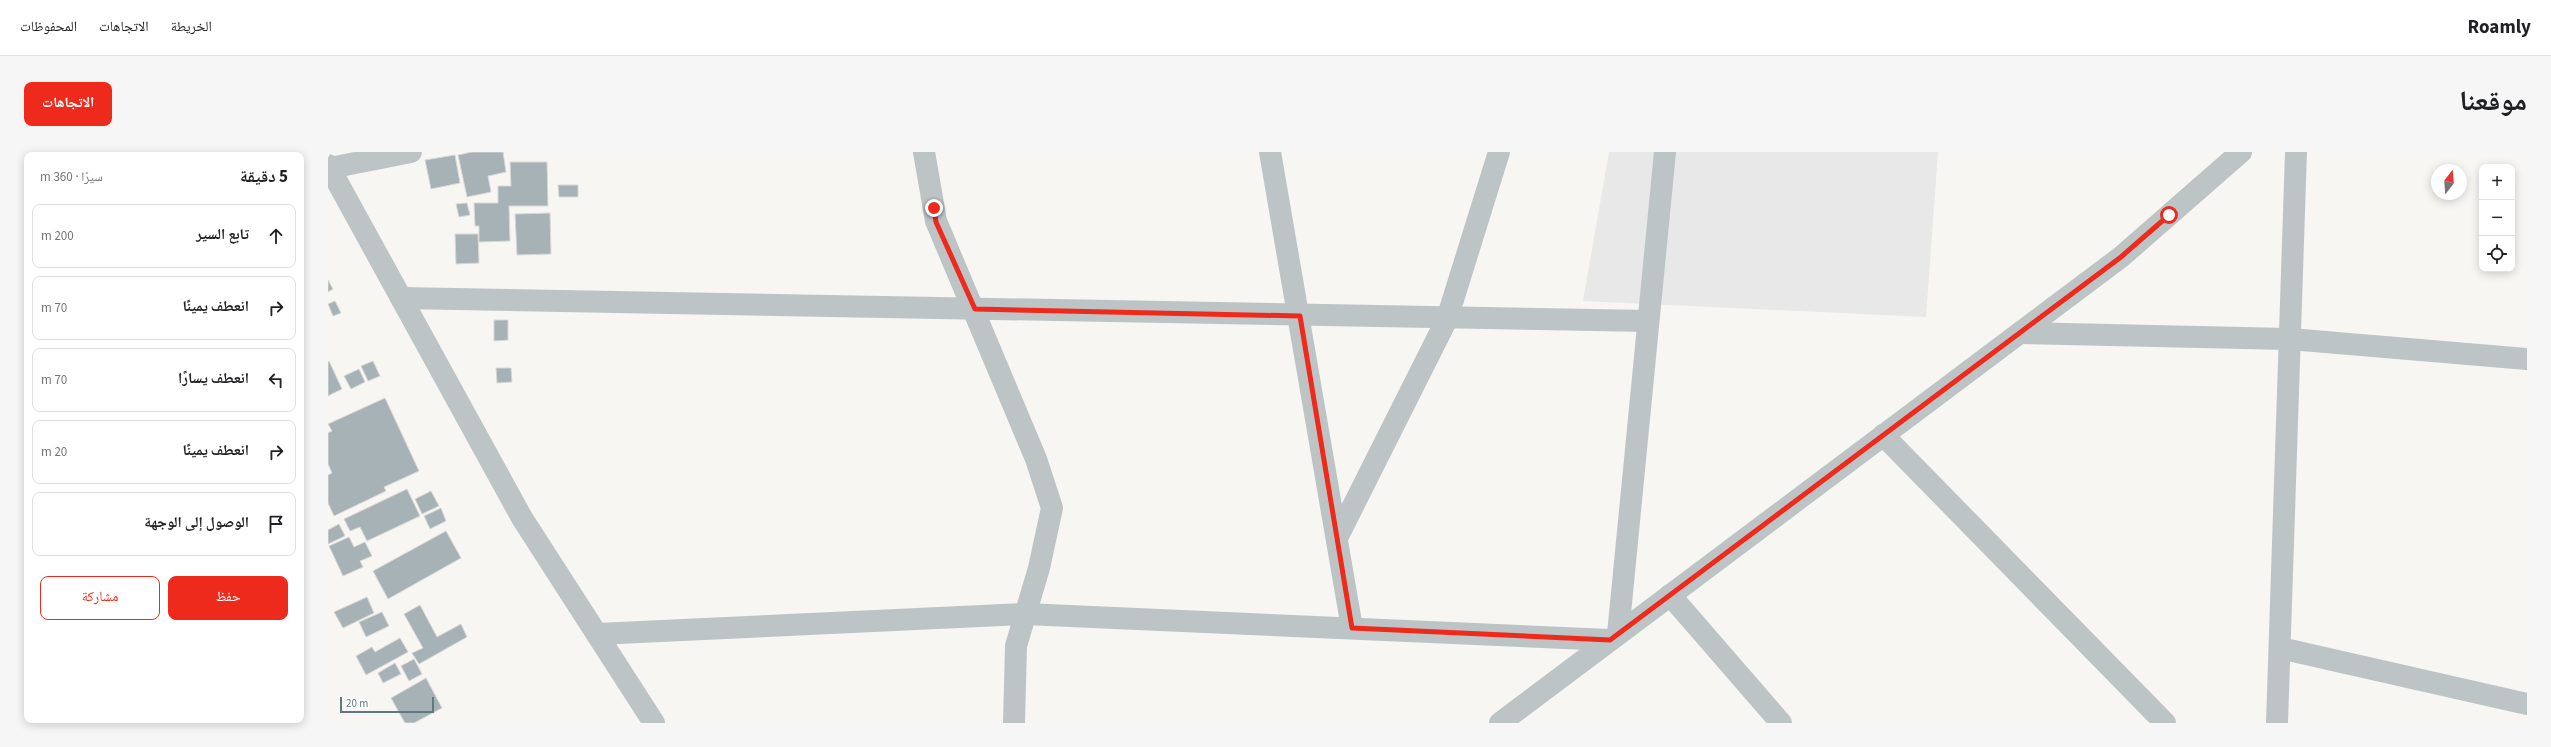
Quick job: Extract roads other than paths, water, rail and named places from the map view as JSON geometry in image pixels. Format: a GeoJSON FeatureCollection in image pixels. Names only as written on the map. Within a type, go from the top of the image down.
{"type":"FeatureCollection","features":[{"type":"Feature","properties":{"kind":"street"},"geometry":{"type":"LineString","coordinates":[[411,152],[329,166],[522,518],[654,723]]}},
{"type":"Feature","properties":{"kind":"street"},"geometry":{"type":"LineString","coordinates":[[924,152],[936,222],[975,309],[1036,459],[1052,508],[1039,568],[1016,646],[1014,723]]}},
{"type":"Feature","properties":{"kind":"street"},"geometry":{"type":"LineString","coordinates":[[1270,152],[1300,316],[1352,628]]}},
{"type":"Feature","properties":{"kind":"street"},"geometry":{"type":"LineString","coordinates":[[1337,538],[1447,319],[1499,152]]}},
{"type":"Feature","properties":{"kind":"street"},"geometry":{"type":"LineString","coordinates":[[1614,637],[1665,152]]}},
{"type":"Feature","properties":{"kind":"street"},"geometry":{"type":"LineString","coordinates":[[1500,723],[2121,257],[2241,152]]}},
{"type":"Feature","properties":{"kind":"street"},"geometry":{"type":"LineString","coordinates":[[2277,723],[2296,152]]}},
{"type":"Feature","properties":{"kind":"street"},"geometry":{"type":"LineString","coordinates":[[401,298],[1648,322]]}},
{"type":"Feature","properties":{"kind":"street"},"geometry":{"type":"LineString","coordinates":[[2020,333],[2290,339],[2527,359]]}},
{"type":"Feature","properties":{"kind":"street"},"geometry":{"type":"LineString","coordinates":[[1883,435],[2165,723]]}},
{"type":"Feature","properties":{"kind":"street"},"geometry":{"type":"LineString","coordinates":[[1670,595],[1780,723]]}},
{"type":"Feature","properties":{"kind":"street"},"geometry":{"type":"LineString","coordinates":[[597,634],[1026,614],[1352,628],[1614,637]]}},
{"type":"Feature","properties":{"kind":"street"},"geometry":{"type":"LineString","coordinates":[[2280,648],[2527,704]]}}]}
